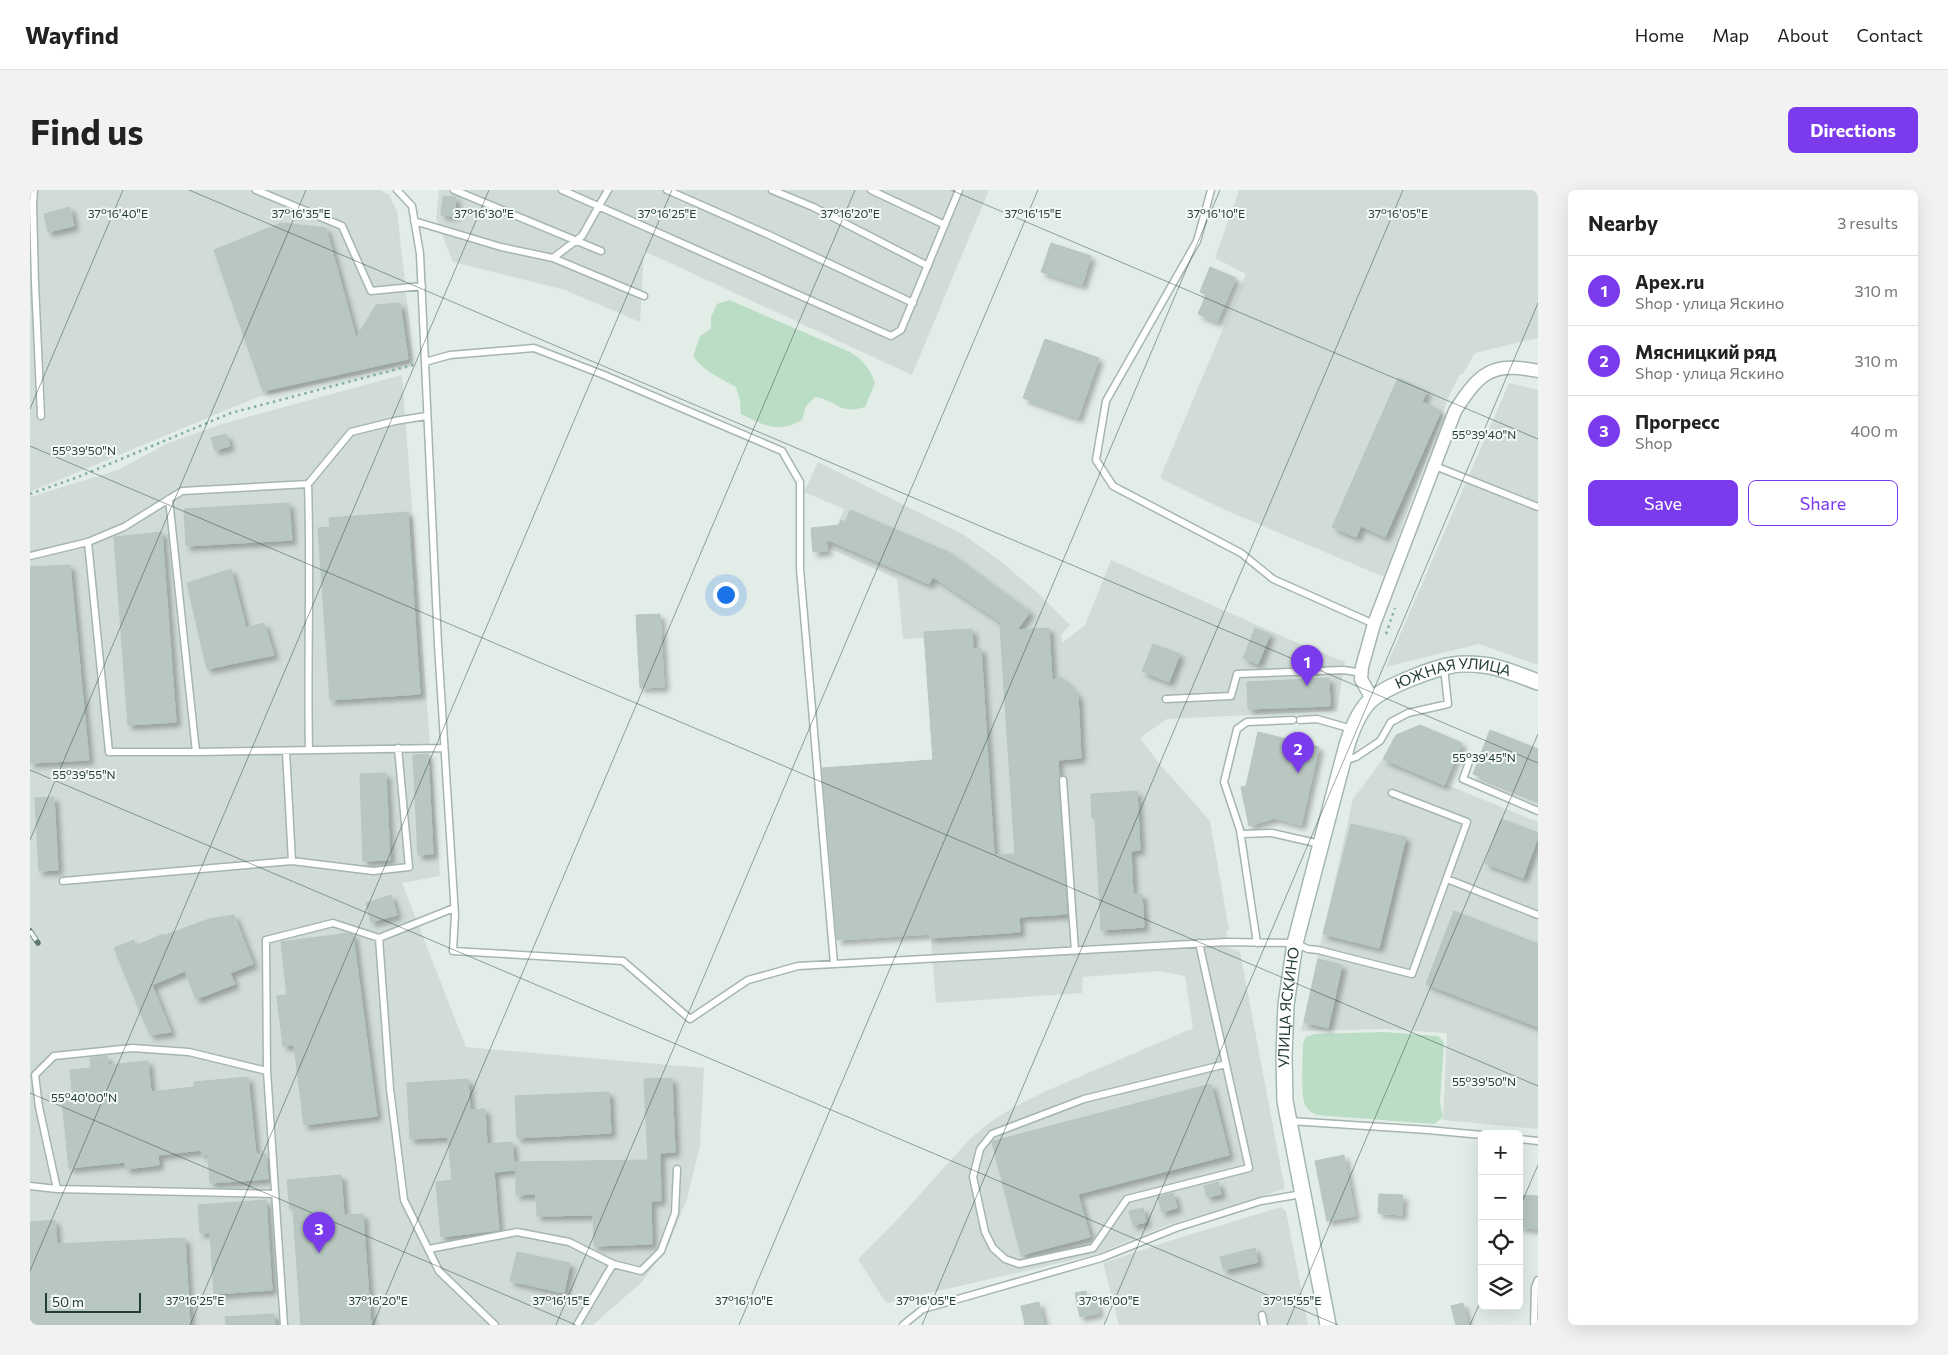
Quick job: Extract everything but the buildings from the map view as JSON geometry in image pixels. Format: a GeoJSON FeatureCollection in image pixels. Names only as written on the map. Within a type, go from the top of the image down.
{"type":"FeatureCollection","features":[{"type":"Feature","properties":{"kind":"street"},"geometry":{"type":"LineString","coordinates":[[1372,699],[1361,679],[1374,624],[1455,411],[1468,390],[1486,374],[1507,366],[1538,371]]}},
{"type":"Feature","properties":{"kind":"street","name":"ЮЖНАЯ УЛИЦА"},"geometry":{"type":"LineString","coordinates":[[1372,699],[1396,684],[1454,664],[1484,665],[1538,682]]}},
{"type":"Feature","properties":{"kind":"street","name":"УЛИЦА ЯСКИНО"},"geometry":{"type":"LineString","coordinates":[[1328,1325],[1285,1101],[1286,1005],[1295,943],[1342,761],[1352,729],[1358,717],[1372,699]]}},
{"type":"Feature","properties":{"kind":"lane"},"geometry":{"type":"LineString","coordinates":[[34,190],[34,263],[41,416]]}},
{"type":"Feature","properties":{"kind":"lane"},"geometry":{"type":"LineString","coordinates":[[256,190],[342,226],[371,291],[422,286]]}},
{"type":"Feature","properties":{"kind":"lane"},"geometry":{"type":"LineString","coordinates":[[397,190],[412,206],[420,254],[426,416],[454,908],[453,950],[623,961],[690,1019],[748,980],[798,966],[1199,943],[1295,943],[1308,949],[1412,974],[1467,822],[1392,793]]}},
{"type":"Feature","properties":{"kind":"lane"},"geometry":{"type":"LineString","coordinates":[[454,190],[601,251]]}},
{"type":"Feature","properties":{"kind":"lane"},"geometry":{"type":"LineString","coordinates":[[562,190],[891,336],[901,330],[959,190]]}},
{"type":"Feature","properties":{"kind":"lane"},"geometry":{"type":"LineString","coordinates":[[552,258],[582,236],[608,190]]}},
{"type":"Feature","properties":{"kind":"lane"},"geometry":{"type":"LineString","coordinates":[[667,190],[913,302]]}},
{"type":"Feature","properties":{"kind":"lane"},"geometry":{"type":"LineString","coordinates":[[772,190],[813,207],[928,266]]}},
{"type":"Feature","properties":{"kind":"lane"},"geometry":{"type":"LineString","coordinates":[[871,190],[945,225]]}},
{"type":"Feature","properties":{"kind":"lane"},"geometry":{"type":"LineString","coordinates":[[1211,190],[1197,241],[1106,401],[1096,460],[1113,486],[1241,553],[1273,579],[1374,624]]}},
{"type":"Feature","properties":{"kind":"lane"},"geometry":{"type":"LineString","coordinates":[[414,221],[501,247],[552,258],[644,296]]}},
{"type":"Feature","properties":{"kind":"lane"},"geometry":{"type":"LineString","coordinates":[[425,362],[450,355],[534,348],[604,375],[782,451],[800,482],[800,569],[834,964]]}},
{"type":"Feature","properties":{"kind":"lane"},"geometry":{"type":"LineString","coordinates":[[308,750],[307,658],[310,554],[308,484],[351,432],[395,421],[426,416]]}},
{"type":"Feature","properties":{"kind":"lane"},"geometry":{"type":"LineString","coordinates":[[1435,466],[1538,507]]}},
{"type":"Feature","properties":{"kind":"lane"},"geometry":{"type":"LineString","coordinates":[[30,556],[88,542],[124,527],[182,492],[308,484]]}},
{"type":"Feature","properties":{"kind":"lane"},"geometry":{"type":"LineString","coordinates":[[169,499],[196,752]]}},
{"type":"Feature","properties":{"kind":"lane"},"geometry":{"type":"LineString","coordinates":[[88,542],[109,752],[444,748]]}},
{"type":"Feature","properties":{"kind":"lane"},"geometry":{"type":"LineString","coordinates":[[1342,761],[1356,757],[1380,741],[1391,722],[1408,712],[1448,704],[1444,667]]}},
{"type":"Feature","properties":{"kind":"lane"},"geometry":{"type":"LineString","coordinates":[[1166,699],[1231,696],[1237,674],[1344,670],[1362,673]]}},
{"type":"Feature","properties":{"kind":"lane"},"geometry":{"type":"LineString","coordinates":[[1257,943],[1241,834],[1224,782],[1237,729],[1247,722],[1317,719],[1352,729]]}},
{"type":"Feature","properties":{"kind":"lane"},"geometry":{"type":"LineString","coordinates":[[63,881],[292,862],[373,871],[409,867],[398,748]]}},
{"type":"Feature","properties":{"kind":"lane"},"geometry":{"type":"LineString","coordinates":[[286,750],[292,862]]}},
{"type":"Feature","properties":{"kind":"lane"},"geometry":{"type":"LineString","coordinates":[[1469,762],[1463,779],[1538,811]]}},
{"type":"Feature","properties":{"kind":"lane"},"geometry":{"type":"LineString","coordinates":[[1063,780],[1075,950]]}},
{"type":"Feature","properties":{"kind":"lane"},"geometry":{"type":"LineString","coordinates":[[1241,834],[1272,833],[1320,844]]}},
{"type":"Feature","properties":{"kind":"lane"},"geometry":{"type":"LineString","coordinates":[[1447,879],[1538,915]]}},
{"type":"Feature","properties":{"kind":"lane"},"geometry":{"type":"LineString","coordinates":[[284,1325],[267,1071],[266,940],[333,924],[379,938],[454,908]]}},
{"type":"Feature","properties":{"kind":"lane"},"geometry":{"type":"LineString","coordinates":[[379,938],[390,1089],[404,1200],[439,1271],[495,1325]]}},
{"type":"Feature","properties":{"kind":"lane"},"geometry":{"type":"LineString","coordinates":[[1199,943],[1226,1064],[1249,1168],[1127,1199],[1093,1248],[1019,1264],[1005,1259],[992,1248],[985,1232],[973,1176],[980,1150],[992,1134],[1084,1099],[1226,1064]]}},
{"type":"Feature","properties":{"kind":"lane"},"geometry":{"type":"LineString","coordinates":[[58,1189],[39,1107],[35,1075],[54,1056],[132,1048],[189,1052],[267,1071]]}},
{"type":"Feature","properties":{"kind":"lane"},"geometry":{"type":"LineString","coordinates":[[1288,1121],[1478,1135]]}},
{"type":"Feature","properties":{"kind":"lane"},"geometry":{"type":"LineString","coordinates":[[1523,1139],[1538,1141]]}},
{"type":"Feature","properties":{"kind":"lane"},"geometry":{"type":"LineString","coordinates":[[428,1249],[517,1232],[569,1242],[613,1264],[642,1272],[661,1251],[675,1213],[677,1169]]}},
{"type":"Feature","properties":{"kind":"lane"},"geometry":{"type":"LineString","coordinates":[[30,1186],[58,1189],[275,1194]]}},
{"type":"Feature","properties":{"kind":"lane"},"geometry":{"type":"LineString","coordinates":[[903,1325],[923,1310],[1101,1258],[1176,1228],[1261,1201],[1302,1194]]}},
{"type":"Feature","properties":{"kind":"lane"},"geometry":{"type":"LineString","coordinates":[[577,1325],[613,1264]]}},
{"type":"Feature","properties":{"kind":"lane"},"geometry":{"type":"LineString","coordinates":[[1534,1325],[1535,1287],[1538,1280]]}},
{"type":"Feature","properties":{"kind":"lane"},"geometry":{"type":"LineString","coordinates":[[1262,1315],[1264,1325]]}},
{"type":"Feature","properties":{"kind":"path"},"geometry":{"type":"LineString","coordinates":[[30,494],[231,413],[425,362]]}},
{"type":"Feature","properties":{"kind":"path"},"geometry":{"type":"LineString","coordinates":[[1385,635],[1395,607]]}},
{"type":"Feature","properties":{"kind":"shaded area"},"geometry":{"type":"Polygon","coordinates":[[[30,190],[380,190],[389,195],[397,211],[414,363],[258,397],[30,492],[30,190]]]}},
{"type":"Feature","properties":{"kind":"shaded area"},"geometry":{"type":"Polygon","coordinates":[[[439,190],[989,190],[912,375],[644,251],[640,322],[565,290],[453,262],[436,219],[439,190]]]}},
{"type":"Feature","properties":{"kind":"shaded area"},"geometry":{"type":"Polygon","coordinates":[[[1239,190],[1538,190],[1538,338],[1475,353],[1463,374],[1460,374],[1449,396],[1384,577],[1225,510],[1160,478],[1246,274],[1215,258],[1239,190]]]}},
{"type":"Feature","properties":{"kind":"shaded area"},"geometry":{"type":"Polygon","coordinates":[[[402,375],[440,876],[402,883],[466,1047],[704,1068],[700,1145],[687,1199],[668,1246],[642,1282],[593,1325],[30,1325],[30,497],[118,470],[168,443],[222,424],[402,375]]]}},
{"type":"Feature","properties":{"kind":"shaded area"},"geometry":{"type":"Polygon","coordinates":[[[1509,383],[1538,390],[1538,665],[1479,644],[1386,667],[1509,383]]]}},
{"type":"Feature","properties":{"kind":"shaded area"},"geometry":{"type":"Polygon","coordinates":[[[818,462],[964,535],[999,560],[1038,593],[1070,625],[1061,635],[1062,643],[1085,625],[1111,560],[1286,638],[1345,662],[1337,711],[1167,719],[1140,738],[1158,762],[1210,821],[1229,930],[1226,931],[1228,947],[1240,952],[1285,1189],[1168,1225],[1094,1255],[886,1303],[858,1259],[896,1221],[970,1139],[989,1123],[1014,1107],[1046,1091],[1193,1028],[1185,976],[1159,971],[1083,977],[1082,993],[936,1003],[925,866],[940,865],[925,638],[903,639],[897,579],[828,548],[844,509],[804,492],[818,462]]]}},
{"type":"Feature","properties":{"kind":"shaded area"},"geometry":{"type":"Polygon","coordinates":[[[1383,759],[1538,822],[1538,1129],[1443,1120],[1447,1033],[1383,1029],[1301,1031],[1353,799],[1383,759]]]}},
{"type":"Feature","properties":{"kind":"shaded area"},"geometry":{"type":"Polygon","coordinates":[[[1281,1207],[1286,1211],[1308,1325],[1119,1325],[1103,1263],[1281,1207]]]}},
{"type":"Feature","properties":{"kind":"green space"},"geometry":{"type":"Polygon","coordinates":[[[729,300],[850,352],[859,358],[866,365],[875,383],[865,407],[856,409],[844,408],[815,397],[806,406],[802,420],[785,427],[764,424],[741,414],[736,387],[707,370],[693,356],[700,336],[711,329],[711,317],[717,304],[729,300]]]}},
{"type":"Feature","properties":{"kind":"green space"},"geometry":{"type":"Polygon","coordinates":[[[1384,1032],[1438,1036],[1444,1042],[1440,1102],[1443,1117],[1434,1124],[1317,1115],[1309,1110],[1303,1099],[1302,1084],[1303,1043],[1306,1037],[1314,1034],[1384,1032]]]}},
{"type":"Feature","properties":{"kind":"railway"},"geometry":{"type":"LineString","coordinates":[[30,931],[38,943]]}},
{"type":"Feature","properties":{"kind":"place","name":"Apex.ru"},"geometry":{"type":"Point","coordinates":[1307,686]}},
{"type":"Feature","properties":{"kind":"place","name":"Мясницкий ряд"},"geometry":{"type":"Point","coordinates":[1298,773]}},
{"type":"Feature","properties":{"kind":"place","name":"Прогресс"},"geometry":{"type":"Point","coordinates":[319,1253]}}]}
